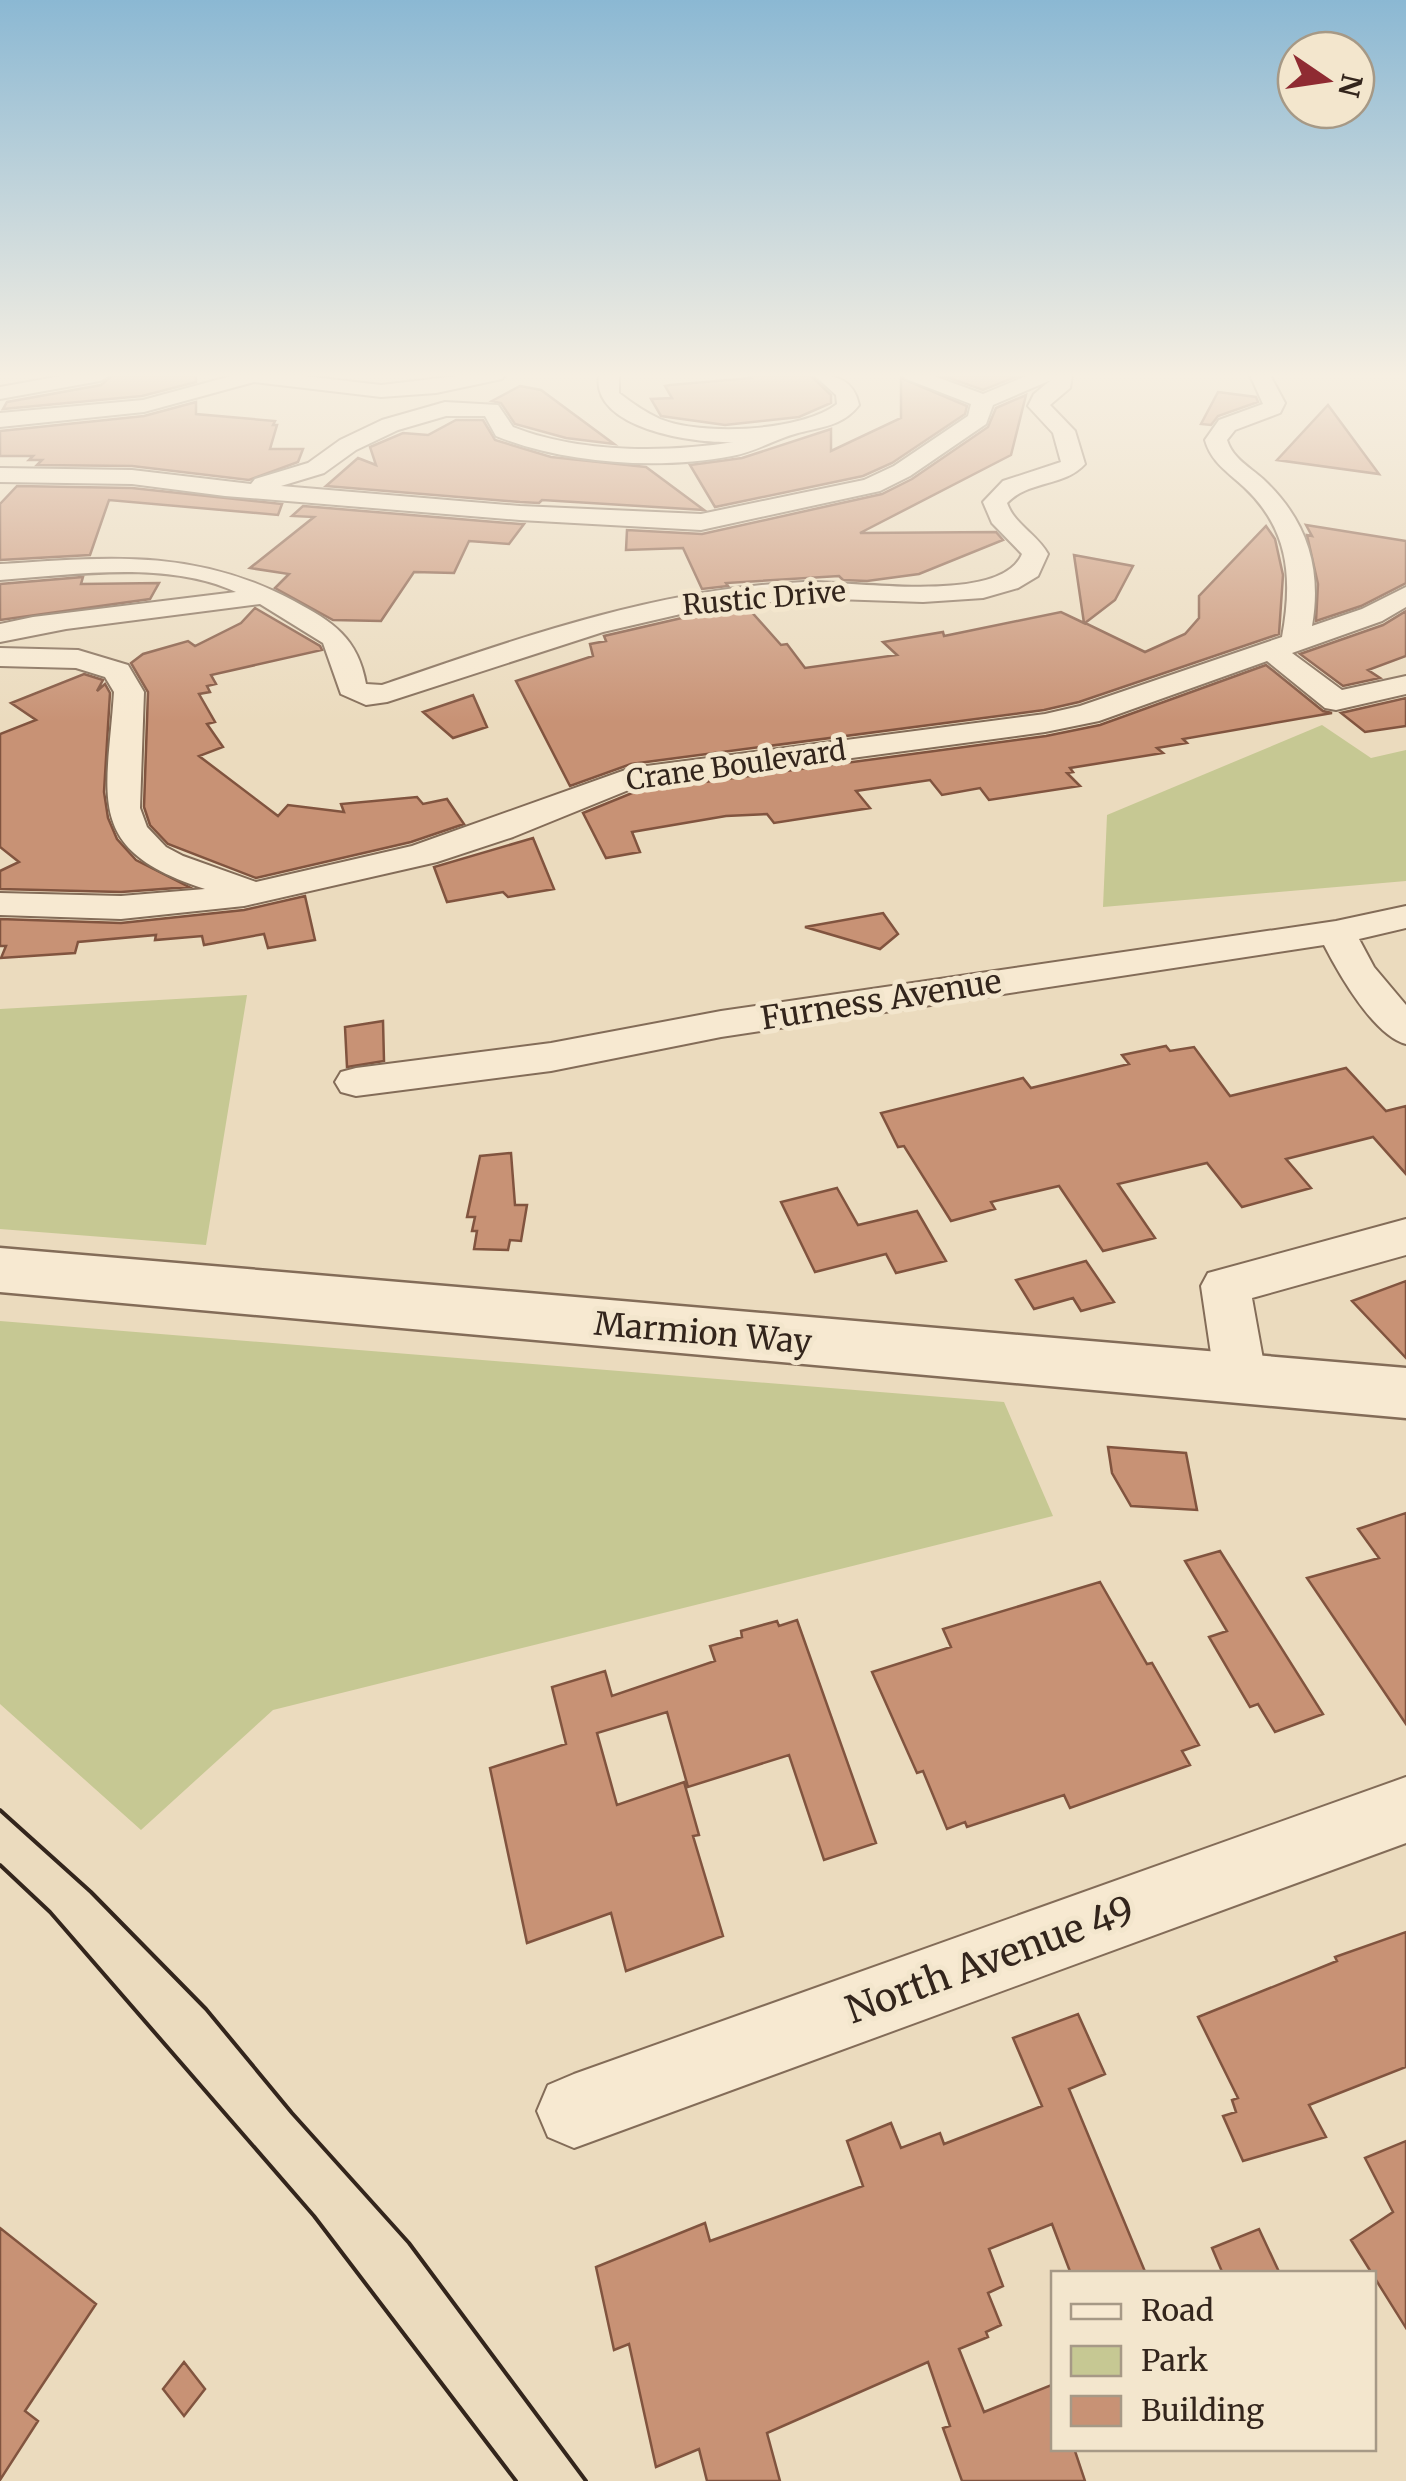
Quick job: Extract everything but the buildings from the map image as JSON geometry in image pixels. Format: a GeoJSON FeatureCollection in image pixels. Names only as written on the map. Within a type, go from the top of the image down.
{"type":"FeatureCollection","features":[{"type":"Feature","properties":{"kind":"street"},"geometry":{"type":"LineString","coordinates":[[250,491],[520,513],[701,522],[853,491]]}},
{"type":"Feature","properties":{"kind":"street","name":"Rustic Drive"},"geometry":{"type":"LineString","coordinates":[[265,596],[305,614],[328,632],[347,660],[352,688],[366,696],[387,694],[619,616],[683,603],[780,592],[948,594],[998,587],[1030,570],[1035,554],[1028,540],[998,516],[995,502],[1005,491]]}},
{"type":"Feature","properties":{"kind":"street"},"geometry":{"type":"LineString","coordinates":[[1258,491],[1278,510],[1300,552],[1304,598],[1284,647],[1336,701],[1406,685]]}},
{"type":"Feature","properties":{"kind":"street"},"geometry":{"type":"LineString","coordinates":[[0,572],[72,568],[156,570],[228,580],[265,596]]}},
{"type":"Feature","properties":{"kind":"street","name":"Crane Boulevard"},"geometry":{"type":"LineString","coordinates":[[0,904],[96,907],[252,892],[358,874],[420,856],[631,778],[1045,723],[1126,702],[1372,615],[1406,595]]}},
{"type":"Feature","properties":{"kind":"street"},"geometry":{"type":"LineString","coordinates":[[0,634],[110,612],[265,596]]}},
{"type":"Feature","properties":{"kind":"street"},"geometry":{"type":"LineString","coordinates":[[0,657],[78,659],[117,671],[129,692],[123,808],[127,827],[136,842],[154,856],[252,892]]}},
{"type":"Feature","properties":{"kind":"street","name":"Furness Avenue"},"geometry":{"type":"LineString","coordinates":[[356,1082],[551,1057],[721,1024],[1336,932],[1406,916]]}},
{"type":"Feature","properties":{"kind":"street"},"geometry":{"type":"LineString","coordinates":[[1336,932],[1357,972],[1406,1031]]}},
{"type":"Feature","properties":{"kind":"street"},"geometry":{"type":"LineString","coordinates":[[1242,1381],[1225,1286],[1406,1237]]}},
{"type":"Feature","properties":{"kind":"street","name":"Marmion Way"},"geometry":{"type":"LineString","coordinates":[[0,1270],[1406,1393]]}},
{"type":"Feature","properties":{"kind":"street","name":"North Avenue 49"},"geometry":{"type":"LineString","coordinates":[[574,2110],[1406,1810]]}},
{"type":"Feature","properties":{"kind":"green space"},"geometry":{"type":"Polygon","coordinates":[[[1322,725],[1371,758],[1406,750],[1406,881],[1103,907],[1107,815],[1322,725]]]}},
{"type":"Feature","properties":{"kind":"green space"},"geometry":{"type":"Polygon","coordinates":[[[247,995],[206,1245],[0,1229],[0,1009],[247,995]]]}},
{"type":"Feature","properties":{"kind":"green space"},"geometry":{"type":"Polygon","coordinates":[[[0,1321],[1004,1402],[1053,1516],[273,1710],[141,1830],[0,1704],[0,1321]]]}},
{"type":"Feature","properties":{"kind":"tram line"},"geometry":{"type":"LineString","coordinates":[[0,1810],[91,1892],[206,2009],[292,2113],[409,2243],[586,2481]]}},
{"type":"Feature","properties":{"kind":"tram line"},"geometry":{"type":"LineString","coordinates":[[0,1865],[50,1912],[314,2216],[516,2481]]}}]}
